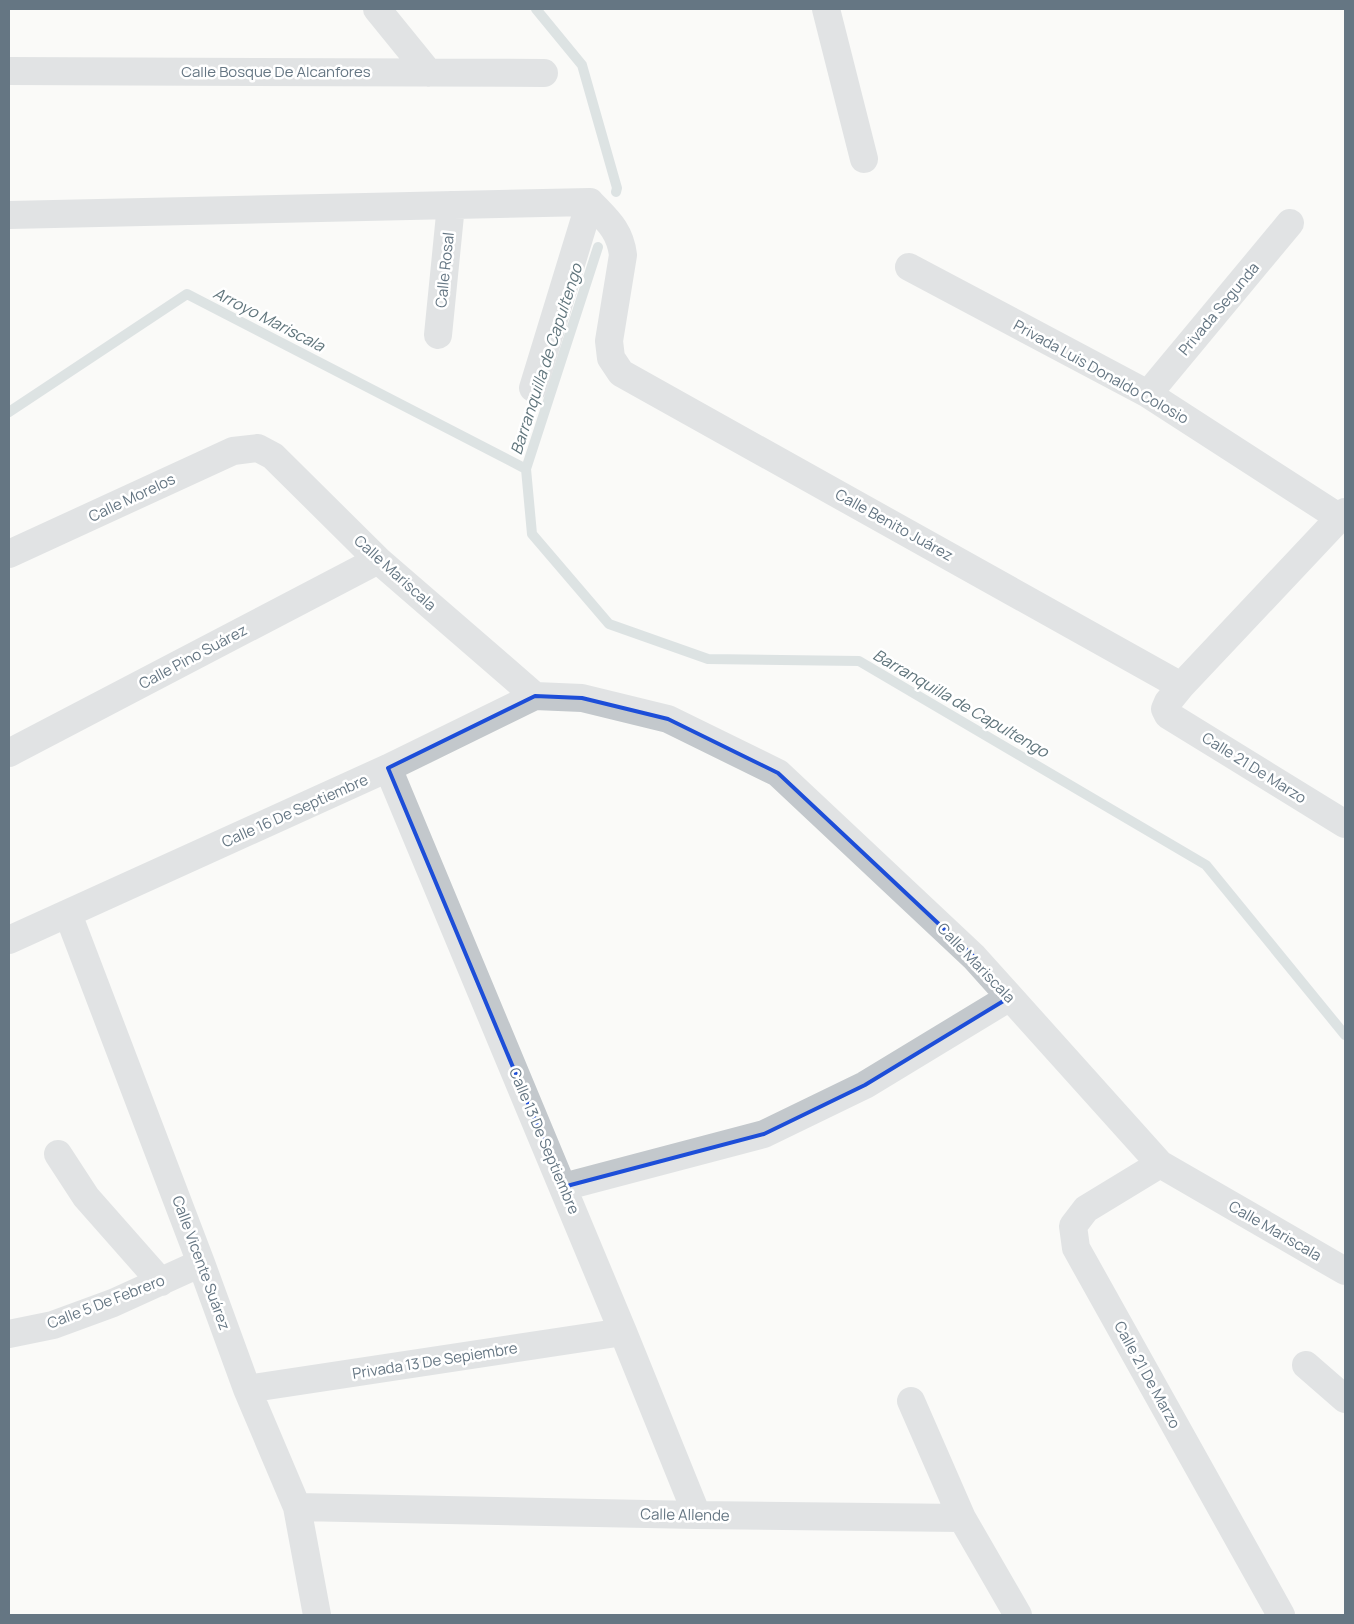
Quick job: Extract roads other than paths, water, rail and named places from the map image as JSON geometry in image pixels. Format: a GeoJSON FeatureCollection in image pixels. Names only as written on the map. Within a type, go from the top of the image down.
{"type":"FeatureCollection","features":[{"type":"Feature","properties":{"kind":"street"},"geometry":{"type":"LineString","coordinates":[[377,9],[429,73]]}},
{"type":"Feature","properties":{"kind":"street"},"geometry":{"type":"LineString","coordinates":[[826,9],[864,159]]}},
{"type":"Feature","properties":{"kind":"street","name":"Calle Bosque De Alcanfores"},"geometry":{"type":"LineString","coordinates":[[9,71],[544,73]]}},
{"type":"Feature","properties":{"kind":"street"},"geometry":{"type":"LineString","coordinates":[[9,214],[590,202],[533,388]]}},
{"type":"Feature","properties":{"kind":"street","name":"Calle Benito Juárez"},"geometry":{"type":"LineString","coordinates":[[590,202],[612,224],[621,241],[623,255],[609,342],[612,358],[621,372],[1181,686]]}},
{"type":"Feature","properties":{"kind":"street","name":"Calle Rosal"},"geometry":{"type":"LineString","coordinates":[[438,335],[451,205]]}},
{"type":"Feature","properties":{"kind":"street","name":"Privada Segunda"},"geometry":{"type":"LineString","coordinates":[[1148,394],[1290,223]]}},
{"type":"Feature","properties":{"kind":"street","name":"Privada Luis Donaldo Colosio"},"geometry":{"type":"LineString","coordinates":[[909,267],[1148,394],[1343,515]]}},
{"type":"Feature","properties":{"kind":"street","name":"Calle Morelos"},"geometry":{"type":"LineString","coordinates":[[9,554],[233,451],[258,448]]}},
{"type":"Feature","properties":{"kind":"street","name":"Calle Mariscala"},"geometry":{"type":"LineString","coordinates":[[258,448],[274,456],[378,560],[535,696]]}},
{"type":"Feature","properties":{"kind":"street"},"geometry":{"type":"LineString","coordinates":[[1181,686],[1343,515]]}},
{"type":"Feature","properties":{"kind":"street","name":"Calle Pino Suárez"},"geometry":{"type":"LineString","coordinates":[[9,753],[378,560]]}},
{"type":"Feature","properties":{"kind":"street","name":"Calle 21 De Marzo"},"geometry":{"type":"LineString","coordinates":[[1181,686],[1168,702],[1165,709],[1168,715],[1345,824]]}},
{"type":"Feature","properties":{"kind":"street","name":"Calle 16 De Septiembre"},"geometry":{"type":"LineString","coordinates":[[9,940],[388,768],[535,696],[582,698]]}},
{"type":"Feature","properties":{"kind":"street","name":"Calle Mariscala"},"geometry":{"type":"LineString","coordinates":[[582,698],[668,719],[778,773],[974,957],[1160,1164],[1345,1271]]}},
{"type":"Feature","properties":{"kind":"street","name":"Calle 13 De Septiembre"},"geometry":{"type":"LineString","coordinates":[[388,768],[623,1332],[697,1515]]}},
{"type":"Feature","properties":{"kind":"street","name":"Calle Vicente Suárez"},"geometry":{"type":"LineString","coordinates":[[68,914],[247,1389],[297,1507],[317,1615]]}},
{"type":"Feature","properties":{"kind":"street"},"geometry":{"type":"LineString","coordinates":[[563,1187],[764,1134],[865,1085],[1010,997]]}},
{"type":"Feature","properties":{"kind":"street"},"geometry":{"type":"LineString","coordinates":[[58,1154],[86,1197],[161,1282]]}},
{"type":"Feature","properties":{"kind":"street","name":"Calle 21 De Marzo"},"geometry":{"type":"LineString","coordinates":[[1160,1164],[1086,1209],[1073,1226],[1076,1248],[1281,1615]]}},
{"type":"Feature","properties":{"kind":"street","name":"Calle 5 De Febrero"},"geometry":{"type":"LineString","coordinates":[[9,1334],[53,1325],[161,1282],[201,1263]]}},
{"type":"Feature","properties":{"kind":"street","name":"Privada 13 De Sepiembre"},"geometry":{"type":"LineString","coordinates":[[247,1389],[623,1332]]}},
{"type":"Feature","properties":{"kind":"street"},"geometry":{"type":"LineString","coordinates":[[1306,1365],[1345,1399]]}},
{"type":"Feature","properties":{"kind":"street"},"geometry":{"type":"LineString","coordinates":[[911,1401],[962,1518],[1018,1615]]}},
{"type":"Feature","properties":{"kind":"street","name":"Calle Allende"},"geometry":{"type":"LineString","coordinates":[[297,1507],[962,1518]]}},
{"type":"Feature","properties":{"kind":"waterway","name":"Barranquilla de Capultengo"},"geometry":{"type":"LineString","coordinates":[[536,9],[582,65],[617,188],[616,192]]}},
{"type":"Feature","properties":{"kind":"waterway","name":"Barranquilla de Capultengo"},"geometry":{"type":"LineString","coordinates":[[598,247],[526,469],[532,534],[609,624],[708,659],[859,661],[1206,865],[1345,1035]]}},
{"type":"Feature","properties":{"kind":"waterway","name":"Arroyo Mariscala"},"geometry":{"type":"LineString","coordinates":[[9,412],[187,294],[526,469]]}}]}
